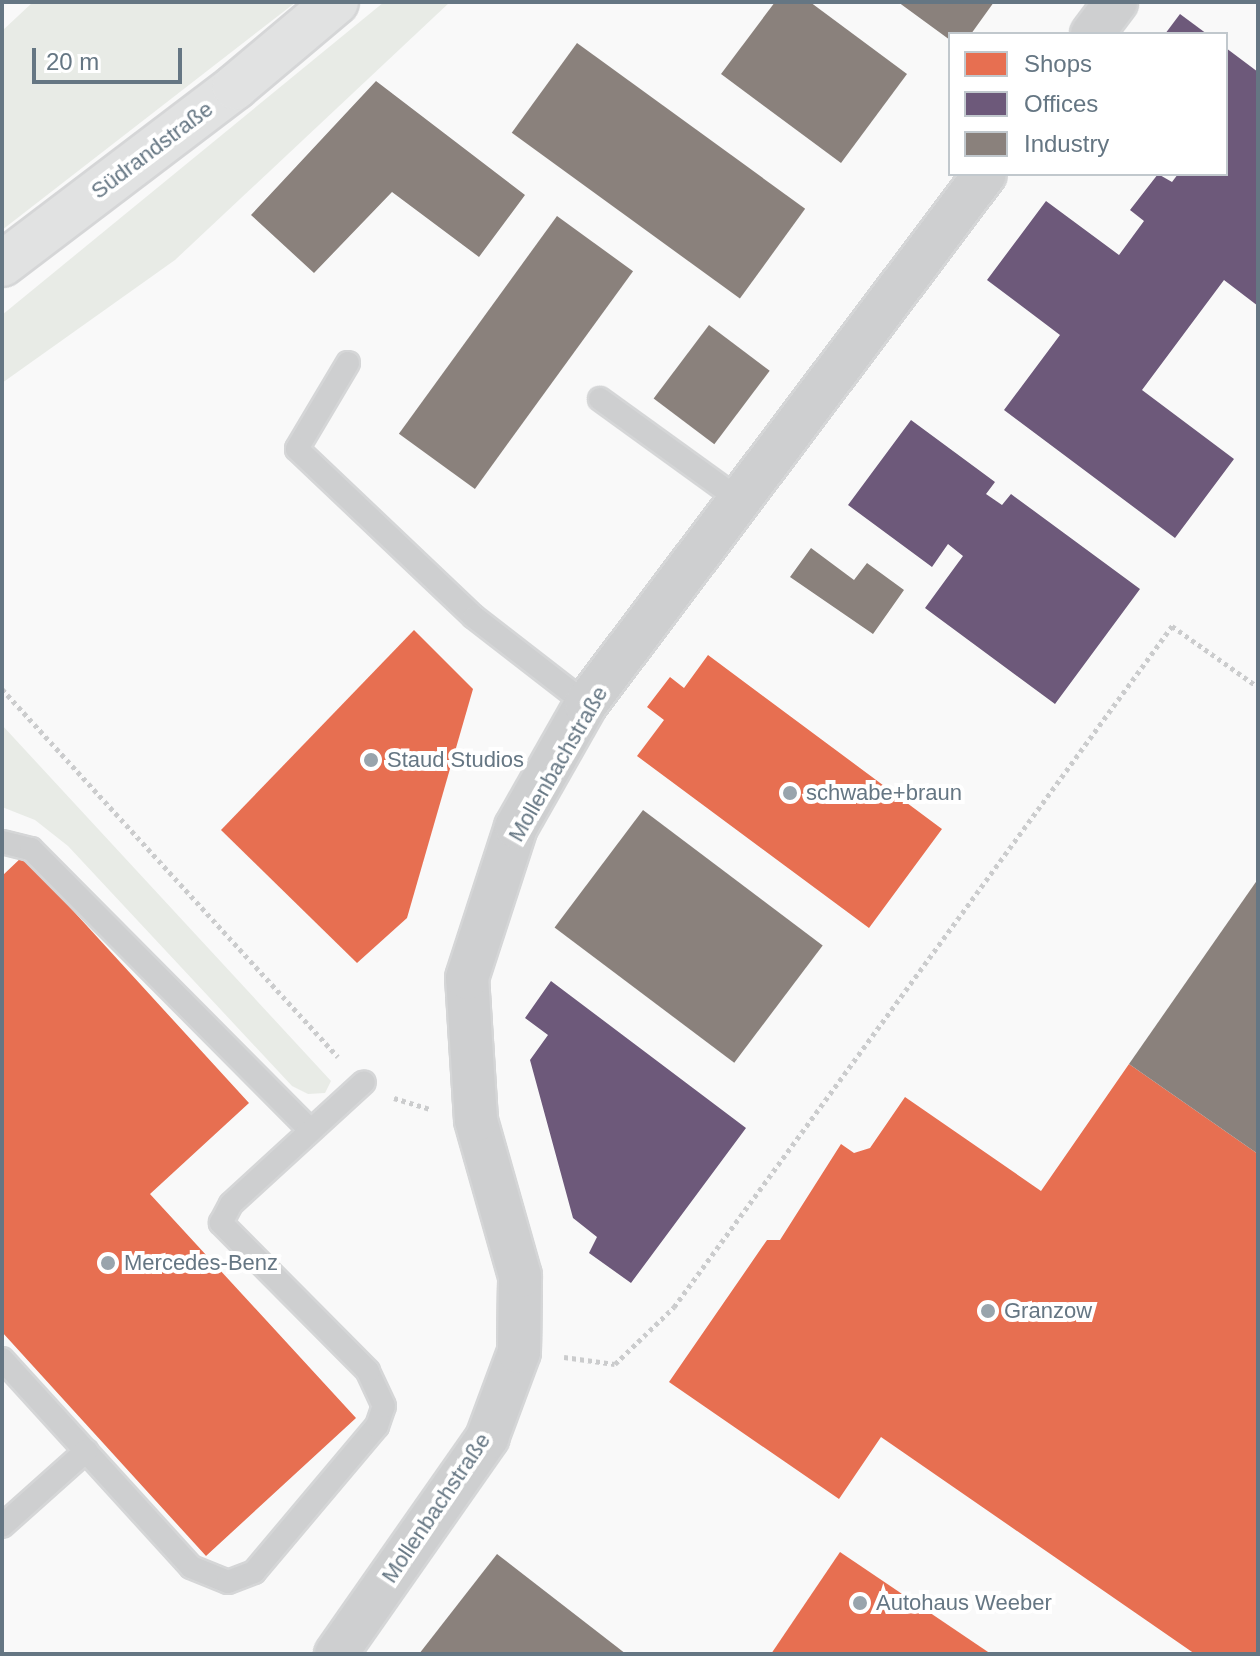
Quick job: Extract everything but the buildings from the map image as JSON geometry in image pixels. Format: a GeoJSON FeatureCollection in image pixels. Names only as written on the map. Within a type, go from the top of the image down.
{"type":"FeatureCollection","features":[{"type":"Feature","properties":{"kind":"main road","name":"Südrandstraße"},"geometry":{"type":"LineString","coordinates":[[2,264],[235,87],[336,2]]}},
{"type":"Feature","properties":{"kind":"street"},"geometry":{"type":"LineString","coordinates":[[1094,32],[1116,2]]}},
{"type":"Feature","properties":{"kind":"street","name":"Mollenbachstraße"},"geometry":{"type":"LineString","coordinates":[[336,1654],[487,1438],[519,1352],[520,1276],[476,1120],[467,978],[516,827],[586,704],[984,176]]}},
{"type":"Feature","properties":{"kind":"lane"},"geometry":{"type":"LineString","coordinates":[[348,363],[297,449],[474,617],[586,704]]}},
{"type":"Feature","properties":{"kind":"lane"},"geometry":{"type":"LineString","coordinates":[[600,399],[741,501]]}},
{"type":"Feature","properties":{"kind":"lane"},"geometry":{"type":"LineString","coordinates":[[2,842],[31,849],[308,1128]]}},
{"type":"Feature","properties":{"kind":"lane"},"geometry":{"type":"LineString","coordinates":[[2,1359],[191,1567],[228,1582],[254,1572],[377,1426],[384,1406],[368,1371],[221,1223],[231,1204],[308,1128],[364,1082]]}},
{"type":"Feature","properties":{"kind":"lane"},"geometry":{"type":"LineString","coordinates":[[2,1526],[86,1451]]}},
{"type":"Feature","properties":{"kind":"path"},"geometry":{"type":"LineString","coordinates":[[519,1352],[615,1364],[674,1307],[1172,626],[1258,687]]}},
{"type":"Feature","properties":{"kind":"path"},"geometry":{"type":"LineString","coordinates":[[2,689],[318,1036]]}},
{"type":"Feature","properties":{"kind":"shaded area"},"geometry":{"type":"Polygon","coordinates":[[[33,2],[296,2],[2,230],[2,31],[33,2]]]}},
{"type":"Feature","properties":{"kind":"shaded area"},"geometry":{"type":"Polygon","coordinates":[[[384,2],[450,2],[175,260],[2,383],[2,315],[384,2]]]}},
{"type":"Feature","properties":{"kind":"shaded area"},"geometry":{"type":"Polygon","coordinates":[[[2,725],[331,1081],[325,1093],[308,1094],[292,1086],[68,846],[35,820],[2,807],[2,725]]]}},
{"type":"Feature","properties":{"kind":"place","name":"Staud Studios"},"geometry":{"type":"Point","coordinates":[371,760]}},
{"type":"Feature","properties":{"kind":"place","name":"schwabe+braun"},"geometry":{"type":"Point","coordinates":[790,793]}},
{"type":"Feature","properties":{"kind":"place","name":"Mercedes-Benz"},"geometry":{"type":"Point","coordinates":[108,1263]}},
{"type":"Feature","properties":{"kind":"place","name":"Granzow"},"geometry":{"type":"Point","coordinates":[988,1311]}},
{"type":"Feature","properties":{"kind":"place","name":"Autohaus Weeber"},"geometry":{"type":"Point","coordinates":[860,1603]}}]}
